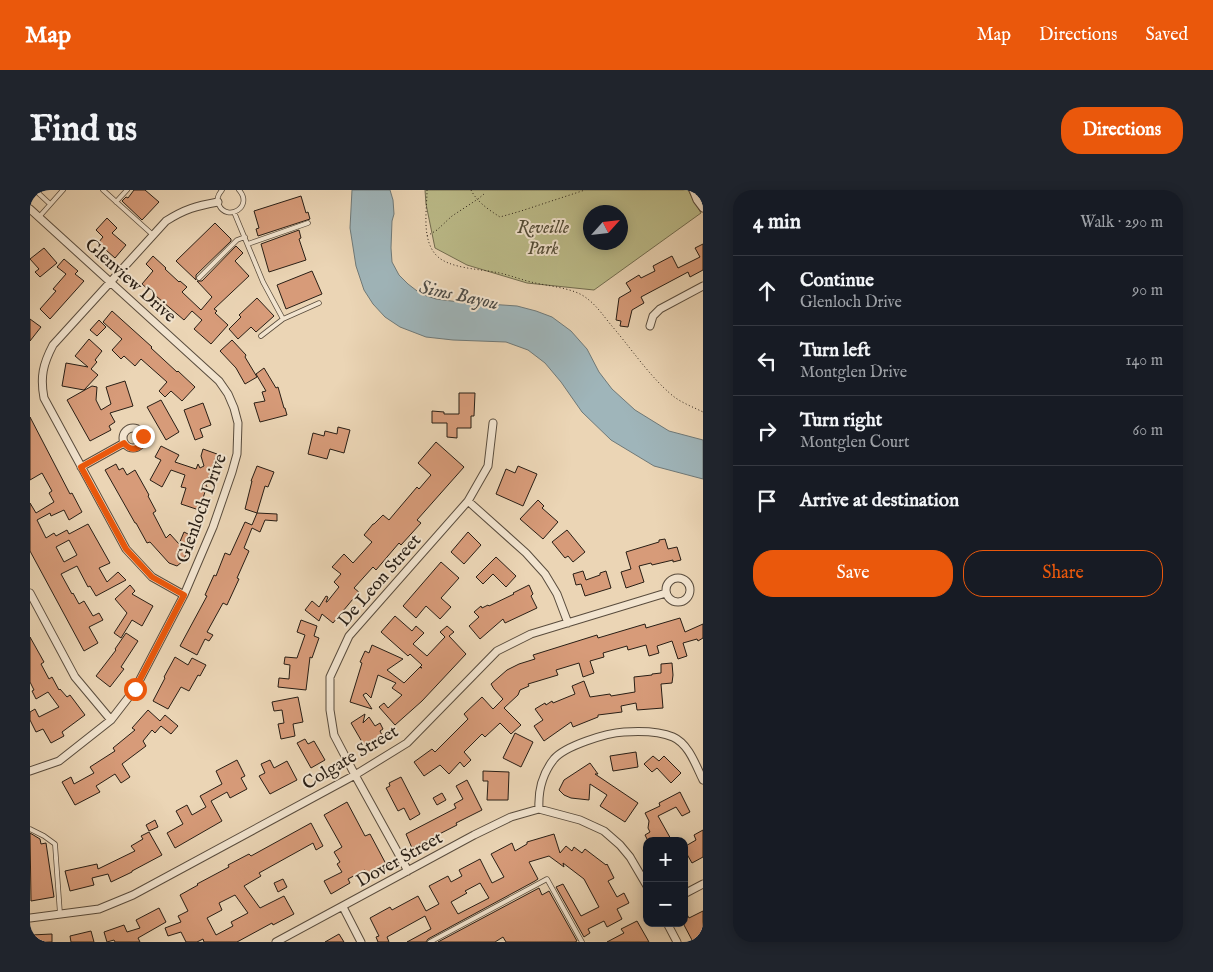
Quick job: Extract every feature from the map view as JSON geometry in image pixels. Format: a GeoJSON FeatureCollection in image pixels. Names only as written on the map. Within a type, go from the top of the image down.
{"type":"FeatureCollection","features":[{"type":"Feature","properties":{"kind":"street"},"geometry":{"type":"LineString","coordinates":[[693,190],[703,208]]}},
{"type":"Feature","properties":{"kind":"street"},"geometry":{"type":"LineString","coordinates":[[184,595],[152,577],[126,549],[44,398],[42,386],[43,370],[53,345],[166,221],[181,212],[200,205],[218,202]]}},
{"type":"Feature","properties":{"kind":"street","name":"Glenview Drive"},"geometry":{"type":"LineString","coordinates":[[30,209],[212,374]]}},
{"type":"Feature","properties":{"kind":"street"},"geometry":{"type":"LineString","coordinates":[[650,326],[653,316],[660,309],[703,286]]}},
{"type":"Feature","properties":{"kind":"street","name":"Glenloch Drive"},"geometry":{"type":"LineString","coordinates":[[30,771],[59,762],[112,720],[135,689],[184,595],[213,527],[238,454],[238,424],[234,408],[228,394],[212,374]]}},
{"type":"Feature","properties":{"kind":"street","name":"De Leon Street"},"geometry":{"type":"LineString","coordinates":[[408,871],[354,775],[334,735],[330,710],[330,677],[349,636],[468,501],[488,466],[493,423]]}},
{"type":"Feature","properties":{"kind":"street"},"geometry":{"type":"LineString","coordinates":[[81,467],[124,443]]}},
{"type":"Feature","properties":{"kind":"street"},"geometry":{"type":"LineString","coordinates":[[468,501],[526,553],[545,574],[557,594],[568,623]]}},
{"type":"Feature","properties":{"kind":"street"},"geometry":{"type":"LineString","coordinates":[[30,593],[75,677],[112,720]]}},
{"type":"Feature","properties":{"kind":"street","name":"Colgate Street"},"geometry":{"type":"LineString","coordinates":[[30,918],[99,909],[133,895],[354,775],[407,743],[497,651],[531,634],[666,593]]}},
{"type":"Feature","properties":{"kind":"street"},"geometry":{"type":"LineString","coordinates":[[645,882],[630,857],[604,831],[580,820],[539,809],[538,796],[543,776],[554,758],[574,745],[622,732],[646,732],[673,738],[683,744],[703,780]]}},
{"type":"Feature","properties":{"kind":"street","name":"Dover Street"},"geometry":{"type":"LineString","coordinates":[[276,942],[474,834],[511,817],[539,809]]}},
{"type":"Feature","properties":{"kind":"street"},"geometry":{"type":"LineString","coordinates":[[688,892],[703,884]]}},
{"type":"Feature","properties":{"kind":"street"},"geometry":{"type":"LineString","coordinates":[[343,906],[362,942]]}},
{"type":"Feature","properties":{"kind":"street"},"geometry":{"type":"LineString","coordinates":[[669,927],[677,942]]}},
{"type":"Feature","properties":{"kind":"lane"},"geometry":{"type":"LineString","coordinates":[[35,190],[50,204]]}},
{"type":"Feature","properties":{"kind":"lane"},"geometry":{"type":"LineString","coordinates":[[39,217],[63,190]]}},
{"type":"Feature","properties":{"kind":"lane"},"geometry":{"type":"LineString","coordinates":[[103,190],[154,235]]}},
{"type":"Feature","properties":{"kind":"lane"},"geometry":{"type":"LineString","coordinates":[[116,202],[127,190]]}},
{"type":"Feature","properties":{"kind":"lane"},"geometry":{"type":"LineString","coordinates":[[222,190],[219,194],[218,202],[222,210],[230,213],[241,208],[243,204],[243,195],[239,190]]}},
{"type":"Feature","properties":{"kind":"lane"},"geometry":{"type":"LineString","coordinates":[[234,212],[263,282],[283,319]]}},
{"type":"Feature","properties":{"kind":"lane"},"geometry":{"type":"LineString","coordinates":[[248,244],[308,224]]}},
{"type":"Feature","properties":{"kind":"lane"},"geometry":{"type":"LineString","coordinates":[[199,278],[232,245],[245,237]]}},
{"type":"Feature","properties":{"kind":"lane"},"geometry":{"type":"LineString","coordinates":[[261,336],[283,319],[319,303]]}},
{"type":"Feature","properties":{"kind":"lane"},"geometry":{"type":"LineString","coordinates":[[30,830],[44,836],[55,844],[60,914]]}},
{"type":"Feature","properties":{"kind":"lane"},"geometry":{"type":"LineString","coordinates":[[430,942],[547,879],[582,942]]}},
{"type":"Feature","properties":{"kind":"path"},"geometry":{"type":"LineString","coordinates":[[427,190],[427,236],[430,247],[442,260],[581,294],[601,312],[659,383],[674,397],[703,412]]}},
{"type":"Feature","properties":{"kind":"path"},"geometry":{"type":"LineString","coordinates":[[471,190],[489,210],[500,217],[585,190]]}},
{"type":"Feature","properties":{"kind":"path"},"geometry":{"type":"LineString","coordinates":[[427,236],[484,194]]}},
{"type":"Feature","properties":{"kind":"green space","name":"Reveille Park"},"geometry":{"type":"Polygon","coordinates":[[[425,190],[688,190],[701,213],[594,290],[527,283],[467,265],[435,248],[425,190]]]}},
{"type":"Feature","properties":{"kind":"water"},"geometry":{"type":"Polygon","coordinates":[[[352,190],[390,190],[394,214],[392,221],[392,262],[399,275],[408,284],[421,294],[436,299],[517,306],[552,317],[571,331],[587,349],[599,372],[612,389],[635,410],[669,431],[703,440],[703,479],[654,466],[611,440],[582,412],[545,363],[528,350],[506,342],[426,337],[400,327],[385,317],[364,290],[356,266],[350,228],[352,190]]]}},
{"type":"Feature","properties":{"kind":"building"},"geometry":{"type":"Polygon","coordinates":[[[134,190],[145,190],[159,202],[142,220],[122,201],[126,197],[128,198],[134,190]]]}},
{"type":"Feature","properties":{"kind":"building"},"geometry":{"type":"Polygon","coordinates":[[[301,196],[306,213],[308,212],[310,219],[258,236],[256,229],[259,228],[254,211],[301,196]]]}},
{"type":"Feature","properties":{"kind":"building"},"geometry":{"type":"Polygon","coordinates":[[[107,218],[117,228],[112,233],[126,245],[115,258],[98,243],[103,237],[96,230],[107,218]]]}},
{"type":"Feature","properties":{"kind":"building"},"geometry":{"type":"Polygon","coordinates":[[[215,223],[231,241],[196,275],[196,280],[176,261],[215,223]]]}},
{"type":"Feature","properties":{"kind":"building"},"geometry":{"type":"Polygon","coordinates":[[[299,230],[301,238],[299,239],[306,260],[269,272],[261,244],[299,230]]]}},
{"type":"Feature","properties":{"kind":"building"},"geometry":{"type":"Polygon","coordinates":[[[703,244],[703,270],[690,277],[688,272],[641,297],[644,303],[632,310],[628,327],[620,326],[621,321],[616,320],[619,298],[631,291],[626,283],[639,275],[641,278],[655,271],[653,266],[672,256],[678,268],[700,257],[695,248],[703,244]]]}},
{"type":"Feature","properties":{"kind":"building"},"geometry":{"type":"Polygon","coordinates":[[[236,246],[243,253],[235,261],[249,276],[214,309],[217,311],[215,313],[228,325],[211,344],[194,329],[202,320],[192,311],[184,320],[142,284],[153,271],[146,264],[153,256],[179,282],[187,287],[182,292],[201,310],[212,297],[197,281],[202,281],[236,246]]]}},
{"type":"Feature","properties":{"kind":"building"},"geometry":{"type":"Polygon","coordinates":[[[44,248],[57,263],[40,277],[35,272],[39,269],[30,259],[44,248]]]}},
{"type":"Feature","properties":{"kind":"building"},"geometry":{"type":"Polygon","coordinates":[[[64,259],[78,271],[75,274],[84,281],[50,319],[40,309],[56,291],[53,289],[66,274],[57,267],[64,259]]]}},
{"type":"Feature","properties":{"kind":"building"},"geometry":{"type":"Polygon","coordinates":[[[312,271],[322,294],[286,309],[277,285],[312,271]]]}},
{"type":"Feature","properties":{"kind":"building"},"geometry":{"type":"Polygon","coordinates":[[[257,298],[274,316],[256,332],[251,327],[238,339],[229,329],[241,317],[239,315],[257,298]]]}},
{"type":"Feature","properties":{"kind":"building"},"geometry":{"type":"Polygon","coordinates":[[[112,311],[195,387],[182,401],[171,391],[165,397],[159,391],[167,382],[141,359],[135,366],[124,356],[121,359],[112,350],[122,339],[103,322],[112,311]]]}},
{"type":"Feature","properties":{"kind":"building"},"geometry":{"type":"Polygon","coordinates":[[[30,319],[41,327],[30,341],[30,319]]]}},
{"type":"Feature","properties":{"kind":"building"},"geometry":{"type":"Polygon","coordinates":[[[99,320],[106,327],[97,336],[90,330],[99,320]]]}},
{"type":"Feature","properties":{"kind":"building"},"geometry":{"type":"Polygon","coordinates":[[[89,339],[102,351],[91,369],[98,375],[84,390],[62,386],[66,363],[88,367],[75,356],[89,339]]]}},
{"type":"Feature","properties":{"kind":"building"},"geometry":{"type":"Polygon","coordinates":[[[232,340],[246,355],[245,357],[257,377],[245,384],[236,368],[220,351],[232,340]]]}},
{"type":"Feature","properties":{"kind":"building"},"geometry":{"type":"Polygon","coordinates":[[[264,368],[276,388],[278,387],[287,415],[260,422],[254,403],[265,401],[262,392],[266,391],[256,374],[264,368]]]}},
{"type":"Feature","properties":{"kind":"building"},"geometry":{"type":"Polygon","coordinates":[[[125,381],[133,406],[110,413],[115,422],[109,426],[111,430],[90,441],[67,400],[92,386],[97,387],[96,400],[101,410],[111,404],[106,387],[125,381]]]}},
{"type":"Feature","properties":{"kind":"building"},"geometry":{"type":"Polygon","coordinates":[[[459,393],[475,393],[474,416],[471,416],[471,428],[457,428],[457,438],[447,437],[447,423],[432,423],[432,411],[444,412],[444,414],[459,414],[459,393]]]}},
{"type":"Feature","properties":{"kind":"building"},"geometry":{"type":"Polygon","coordinates":[[[161,400],[179,432],[166,440],[147,407],[161,400]]]}},
{"type":"Feature","properties":{"kind":"building"},"geometry":{"type":"Polygon","coordinates":[[[203,403],[211,425],[200,429],[203,437],[195,440],[184,410],[203,403]]]}},
{"type":"Feature","properties":{"kind":"building"},"geometry":{"type":"Polygon","coordinates":[[[30,417],[70,494],[72,493],[82,512],[69,520],[64,510],[51,516],[50,513],[37,520],[46,538],[54,533],[56,536],[67,530],[69,534],[88,524],[110,563],[99,568],[107,582],[118,572],[126,580],[96,596],[90,586],[88,587],[77,566],[61,574],[79,604],[84,601],[93,616],[99,613],[103,620],[89,627],[98,643],[84,651],[30,551],[30,503],[36,513],[54,502],[49,493],[52,491],[42,473],[30,480],[30,417]],[[69,540],[56,547],[64,562],[77,555],[69,540]]]}},
{"type":"Feature","properties":{"kind":"building"},"geometry":{"type":"Polygon","coordinates":[[[338,427],[350,430],[344,453],[330,449],[327,459],[308,454],[313,433],[324,436],[325,431],[337,434],[338,427]]]}},
{"type":"Feature","properties":{"kind":"building"},"geometry":{"type":"Polygon","coordinates":[[[436,442],[464,467],[417,520],[421,523],[401,545],[399,543],[376,570],[373,567],[354,588],[360,593],[333,623],[322,614],[319,621],[305,610],[312,601],[319,607],[326,596],[328,597],[327,602],[339,587],[334,582],[341,574],[332,567],[344,554],[353,563],[372,542],[364,535],[373,524],[383,515],[389,520],[417,487],[419,489],[431,475],[418,463],[436,442]]]}},
{"type":"Feature","properties":{"kind":"building"},"geometry":{"type":"Polygon","coordinates":[[[161,446],[179,455],[175,462],[196,469],[198,464],[200,468],[204,466],[201,456],[203,449],[217,454],[199,510],[181,504],[186,488],[181,487],[185,475],[171,470],[162,487],[150,480],[161,460],[155,457],[161,446]]]}},
{"type":"Feature","properties":{"kind":"building"},"geometry":{"type":"Polygon","coordinates":[[[116,464],[119,470],[123,468],[127,475],[135,470],[149,495],[156,511],[153,513],[166,538],[170,534],[179,544],[184,532],[194,537],[183,561],[177,566],[169,563],[150,542],[147,543],[135,523],[105,470],[116,464]]]}},
{"type":"Feature","properties":{"kind":"building"},"geometry":{"type":"Polygon","coordinates":[[[257,466],[274,472],[268,487],[265,486],[257,513],[245,509],[251,481],[257,466]]]}},
{"type":"Feature","properties":{"kind":"building"},"geometry":{"type":"Polygon","coordinates":[[[518,466],[537,474],[523,506],[496,494],[506,469],[515,473],[518,466]]]}},
{"type":"Feature","properties":{"kind":"building"},"geometry":{"type":"Polygon","coordinates":[[[538,500],[544,506],[542,508],[558,522],[543,539],[520,519],[538,500]]]}},
{"type":"Feature","properties":{"kind":"building"},"geometry":{"type":"Polygon","coordinates":[[[257,513],[277,514],[277,521],[265,520],[260,532],[252,528],[244,548],[249,551],[237,578],[239,579],[227,605],[223,603],[207,632],[213,635],[209,641],[205,639],[197,655],[180,646],[207,596],[205,595],[214,575],[216,576],[225,553],[230,555],[245,522],[252,525],[257,513]]]}},
{"type":"Feature","properties":{"kind":"building"},"geometry":{"type":"Polygon","coordinates":[[[567,530],[585,552],[573,562],[568,556],[565,558],[552,542],[567,530]]]}},
{"type":"Feature","properties":{"kind":"building"},"geometry":{"type":"Polygon","coordinates":[[[468,532],[481,545],[464,564],[451,552],[468,532]]]}},
{"type":"Feature","properties":{"kind":"building"},"geometry":{"type":"Polygon","coordinates":[[[665,539],[668,549],[677,547],[681,560],[639,566],[644,582],[626,588],[621,572],[631,569],[626,552],[665,539]]]}},
{"type":"Feature","properties":{"kind":"building"},"geometry":{"type":"Polygon","coordinates":[[[496,557],[516,576],[506,587],[493,574],[483,584],[476,577],[496,557]]]}},
{"type":"Feature","properties":{"kind":"building"},"geometry":{"type":"Polygon","coordinates":[[[441,562],[459,578],[441,598],[451,607],[440,619],[426,606],[416,618],[403,606],[441,562]]]}},
{"type":"Feature","properties":{"kind":"building"},"geometry":{"type":"Polygon","coordinates":[[[583,571],[586,580],[606,571],[611,588],[585,596],[581,584],[576,585],[573,574],[583,571]]]}},
{"type":"Feature","properties":{"kind":"building"},"geometry":{"type":"Polygon","coordinates":[[[130,585],[135,591],[132,594],[153,606],[142,626],[132,620],[121,638],[114,633],[127,613],[115,599],[130,585]]]}},
{"type":"Feature","properties":{"kind":"building"},"geometry":{"type":"Polygon","coordinates":[[[529,585],[533,594],[531,596],[537,608],[505,623],[503,619],[480,639],[469,626],[479,617],[474,612],[481,606],[482,608],[489,606],[529,585]]]}},
{"type":"Feature","properties":{"kind":"building"},"geometry":{"type":"Polygon","coordinates":[[[395,616],[412,631],[416,626],[424,633],[413,644],[427,656],[445,637],[440,632],[447,626],[454,632],[449,636],[466,654],[422,701],[395,725],[379,707],[384,703],[388,708],[402,695],[392,688],[396,683],[378,675],[371,698],[366,693],[363,695],[372,709],[350,702],[362,663],[360,662],[365,651],[369,653],[372,645],[403,659],[387,670],[404,683],[422,665],[410,654],[408,656],[381,632],[395,616]]]}},
{"type":"Feature","properties":{"kind":"building"},"geometry":{"type":"Polygon","coordinates":[[[680,618],[685,632],[703,624],[703,638],[698,641],[697,639],[683,643],[687,656],[678,659],[672,641],[657,646],[659,653],[649,656],[646,645],[628,650],[627,646],[603,653],[604,657],[590,661],[594,673],[583,677],[579,663],[556,670],[558,675],[528,684],[529,686],[520,690],[518,695],[504,708],[521,725],[511,734],[500,723],[485,737],[482,734],[464,752],[471,760],[464,767],[460,762],[449,774],[440,765],[424,776],[414,762],[432,749],[435,752],[468,719],[464,714],[482,697],[493,709],[503,699],[491,684],[507,670],[535,659],[533,655],[597,635],[598,638],[645,624],[646,628],[680,618]]]}},
{"type":"Feature","properties":{"kind":"building"},"geometry":{"type":"Polygon","coordinates":[[[301,620],[317,626],[314,636],[319,638],[312,658],[310,657],[306,690],[278,687],[279,678],[289,679],[290,665],[284,664],[285,657],[297,658],[305,635],[297,632],[301,620]]]}},
{"type":"Feature","properties":{"kind":"building"},"geometry":{"type":"Polygon","coordinates":[[[126,633],[138,641],[121,667],[124,669],[110,687],[96,676],[116,650],[126,633]]]}},
{"type":"Feature","properties":{"kind":"building"},"geometry":{"type":"Polygon","coordinates":[[[30,637],[44,662],[41,664],[49,679],[52,677],[59,690],[67,697],[70,695],[85,715],[62,732],[64,736],[51,743],[43,729],[36,732],[30,720],[30,712],[35,709],[39,717],[59,707],[48,692],[36,699],[32,691],[34,690],[30,682],[30,637]]]}},
{"type":"Feature","properties":{"kind":"building"},"geometry":{"type":"Polygon","coordinates":[[[175,657],[188,665],[192,658],[206,665],[189,691],[181,687],[168,709],[153,701],[175,657]]]}},
{"type":"Feature","properties":{"kind":"building"},"geometry":{"type":"Polygon","coordinates":[[[672,663],[672,683],[661,684],[663,708],[637,710],[636,703],[621,706],[622,712],[598,715],[598,717],[573,727],[571,722],[544,741],[534,726],[543,720],[535,709],[545,703],[546,705],[552,701],[553,703],[575,694],[572,686],[584,681],[590,697],[635,692],[634,677],[661,673],[661,664],[672,663]]]}},
{"type":"Feature","properties":{"kind":"building"},"geometry":{"type":"Polygon","coordinates":[[[298,697],[303,722],[293,724],[295,736],[281,739],[278,724],[284,723],[282,710],[274,711],[272,702],[298,697]]]}},
{"type":"Feature","properties":{"kind":"building"},"geometry":{"type":"Polygon","coordinates":[[[148,710],[160,721],[165,715],[178,726],[171,734],[161,726],[155,733],[152,730],[143,741],[146,746],[122,764],[130,777],[121,783],[115,774],[96,786],[100,792],[75,805],[62,782],[71,777],[74,784],[94,773],[90,767],[115,751],[113,748],[135,730],[132,728],[148,710]]]}},
{"type":"Feature","properties":{"kind":"building"},"geometry":{"type":"Polygon","coordinates":[[[365,714],[363,723],[369,717],[375,726],[380,723],[383,729],[380,731],[383,737],[365,747],[351,723],[365,714]]]}},
{"type":"Feature","properties":{"kind":"building"},"geometry":{"type":"Polygon","coordinates":[[[515,733],[533,742],[521,767],[503,758],[515,733]]]}},
{"type":"Feature","properties":{"kind":"building"},"geometry":{"type":"Polygon","coordinates":[[[305,739],[308,744],[314,741],[325,760],[311,768],[297,743],[305,739]]]}},
{"type":"Feature","properties":{"kind":"building"},"geometry":{"type":"Polygon","coordinates":[[[636,752],[638,767],[613,771],[610,756],[636,752]]]}},
{"type":"Feature","properties":{"kind":"building"},"geometry":{"type":"Polygon","coordinates":[[[653,756],[659,761],[664,756],[681,773],[671,783],[657,768],[652,772],[644,764],[653,756]]]}},
{"type":"Feature","properties":{"kind":"building"},"geometry":{"type":"Polygon","coordinates":[[[237,760],[245,776],[241,778],[247,789],[230,798],[227,792],[211,801],[222,821],[175,848],[167,833],[183,824],[176,811],[187,805],[192,815],[206,807],[200,796],[222,784],[216,771],[237,760]]]}},
{"type":"Feature","properties":{"kind":"building"},"geometry":{"type":"Polygon","coordinates":[[[270,760],[274,768],[287,761],[297,780],[270,794],[259,776],[265,773],[261,764],[270,760]]]}},
{"type":"Feature","properties":{"kind":"building"},"geometry":{"type":"Polygon","coordinates":[[[590,763],[598,774],[595,774],[638,803],[625,822],[600,806],[607,795],[590,784],[589,800],[571,798],[559,790],[564,780],[590,763]]]}},
{"type":"Feature","properties":{"kind":"building"},"geometry":{"type":"Polygon","coordinates":[[[483,771],[509,772],[508,800],[487,800],[488,781],[483,781],[483,771]]]}},
{"type":"Feature","properties":{"kind":"building"},"geometry":{"type":"Polygon","coordinates":[[[401,777],[420,814],[410,820],[404,808],[398,811],[386,788],[390,786],[389,783],[401,777]]]}},
{"type":"Feature","properties":{"kind":"building"},"geometry":{"type":"Polygon","coordinates":[[[467,780],[482,810],[412,848],[406,834],[456,808],[454,804],[463,799],[456,786],[467,780]]]}},
{"type":"Feature","properties":{"kind":"building"},"geometry":{"type":"Polygon","coordinates":[[[680,792],[690,812],[682,816],[676,807],[658,816],[670,837],[646,837],[645,835],[650,832],[648,828],[649,821],[645,813],[660,806],[659,803],[680,792]]]}},
{"type":"Feature","properties":{"kind":"building"},"geometry":{"type":"Polygon","coordinates":[[[442,793],[446,800],[437,805],[433,798],[442,793]]]}},
{"type":"Feature","properties":{"kind":"building"},"geometry":{"type":"Polygon","coordinates":[[[347,802],[365,836],[370,834],[386,864],[367,874],[365,870],[348,879],[350,883],[331,894],[324,881],[342,872],[337,864],[340,862],[334,852],[342,847],[324,815],[347,802]]]}},
{"type":"Feature","properties":{"kind":"building"},"geometry":{"type":"Polygon","coordinates":[[[155,820],[158,827],[149,831],[146,825],[155,820]]]}},
{"type":"Feature","properties":{"kind":"building"},"geometry":{"type":"Polygon","coordinates":[[[311,823],[323,846],[316,850],[313,843],[259,873],[261,876],[244,886],[260,908],[284,896],[294,914],[273,925],[272,923],[237,942],[204,942],[203,939],[197,942],[186,942],[181,932],[168,936],[165,928],[181,922],[178,916],[188,911],[180,895],[229,867],[228,865],[249,854],[251,856],[311,823]],[[235,895],[219,903],[222,910],[207,918],[216,935],[233,926],[231,922],[248,913],[235,895]]]}},
{"type":"Feature","properties":{"kind":"building"},"geometry":{"type":"Polygon","coordinates":[[[703,830],[703,857],[692,863],[688,856],[688,845],[696,840],[694,835],[703,830]]]}},
{"type":"Feature","properties":{"kind":"building"},"geometry":{"type":"Polygon","coordinates":[[[149,832],[162,855],[111,882],[108,874],[92,878],[94,885],[70,891],[65,871],[97,864],[98,869],[135,851],[131,846],[143,839],[141,836],[149,832]]]}},
{"type":"Feature","properties":{"kind":"building"},"geometry":{"type":"Polygon","coordinates":[[[30,833],[40,839],[41,844],[46,843],[54,897],[31,901],[30,833]]]}},
{"type":"Feature","properties":{"kind":"building"},"geometry":{"type":"Polygon","coordinates":[[[554,834],[560,853],[566,846],[572,851],[574,847],[582,853],[585,849],[607,864],[614,878],[608,881],[617,897],[624,893],[629,903],[617,909],[622,919],[607,927],[604,921],[588,929],[590,933],[584,937],[556,887],[563,884],[581,916],[599,907],[584,879],[563,863],[564,867],[549,856],[529,862],[538,879],[428,939],[426,942],[407,942],[431,929],[425,916],[387,937],[389,942],[378,942],[376,937],[379,936],[370,918],[390,907],[392,910],[418,896],[426,911],[439,904],[429,886],[448,876],[451,882],[462,876],[459,870],[480,859],[492,883],[504,877],[491,854],[512,843],[515,851],[527,844],[527,842],[554,834]],[[480,883],[465,891],[467,893],[451,902],[458,914],[489,898],[480,883]]]}},
{"type":"Feature","properties":{"kind":"building"},"geometry":{"type":"Polygon","coordinates":[[[283,879],[287,887],[278,892],[274,883],[283,879]]]}},
{"type":"Feature","properties":{"kind":"building"},"geometry":{"type":"Polygon","coordinates":[[[539,888],[542,895],[549,891],[577,941],[506,942],[503,937],[495,942],[438,942],[539,888]]]}},
{"type":"Feature","properties":{"kind":"building"},"geometry":{"type":"Polygon","coordinates":[[[159,908],[166,922],[138,938],[140,942],[115,942],[114,940],[107,942],[104,932],[124,925],[127,932],[140,928],[136,920],[159,908]]]}},
{"type":"Feature","properties":{"kind":"building"},"geometry":{"type":"Polygon","coordinates":[[[703,911],[703,934],[700,935],[702,939],[693,942],[685,927],[688,927],[688,916],[689,918],[703,911]]]}},
{"type":"Feature","properties":{"kind":"building"},"geometry":{"type":"Polygon","coordinates":[[[637,921],[649,942],[607,942],[624,933],[621,929],[637,921]]]}},
{"type":"Feature","properties":{"kind":"building"},"geometry":{"type":"Polygon","coordinates":[[[91,931],[94,942],[71,942],[70,936],[91,931]]]}},
{"type":"Feature","properties":{"kind":"building"},"geometry":{"type":"Polygon","coordinates":[[[52,934],[52,942],[32,942],[31,935],[52,934]]]}},
{"type":"Feature","properties":{"kind":"building"},"geometry":{"type":"Polygon","coordinates":[[[339,934],[344,942],[325,942],[339,934]]]}},
{"type":"Feature","properties":{"kind":"route"},"geometry":{"type":"LineString","coordinates":[[135,689],[184,595],[152,577],[138,564],[126,549],[81,467],[124,443],[128,448],[138,447],[143,442],[143,436]]}},
{"type":"Feature","properties":{"kind":"water label","name":"Sims Bayou"},"geometry":{"type":"Point","coordinates":[459,294]}}]}
